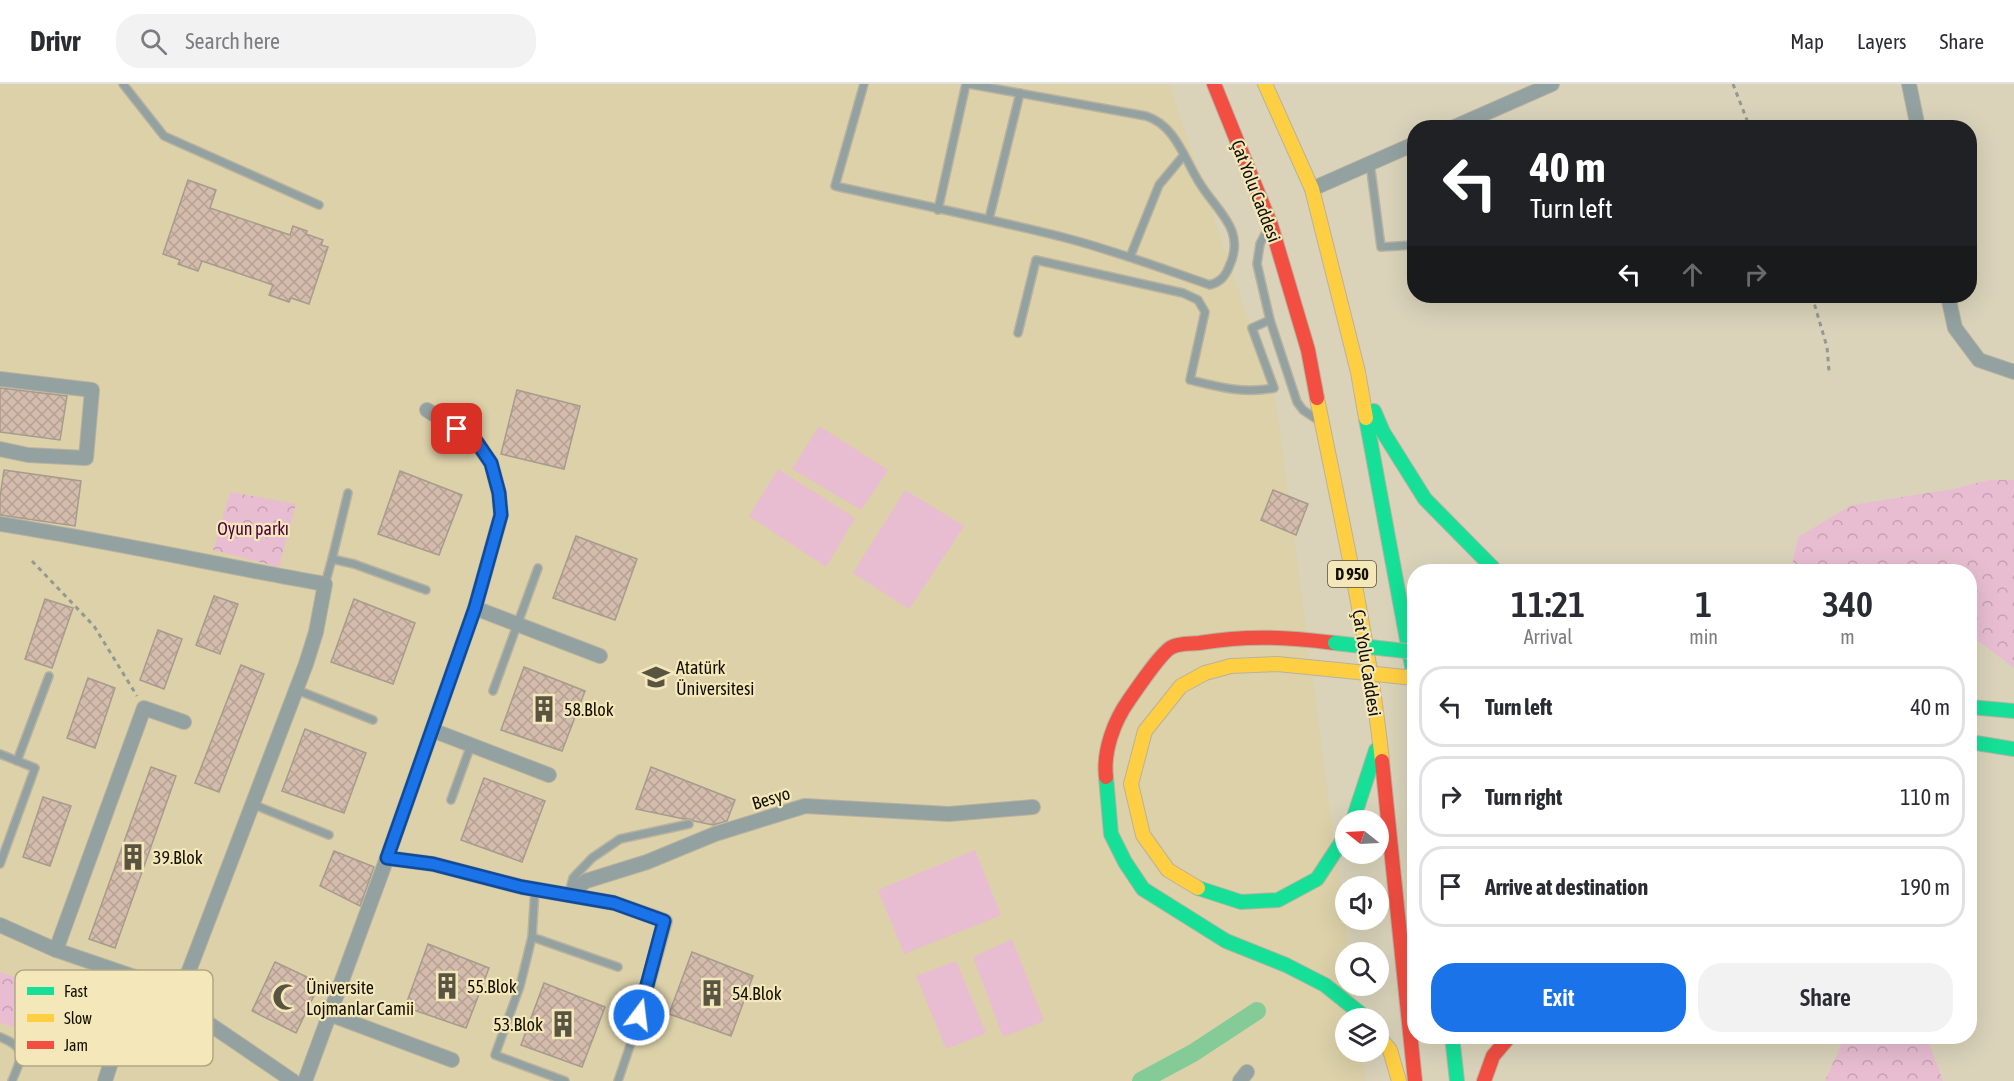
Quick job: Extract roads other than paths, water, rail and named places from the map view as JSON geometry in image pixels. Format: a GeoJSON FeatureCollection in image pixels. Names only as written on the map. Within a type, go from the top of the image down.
{"type":"FeatureCollection","features":[{"type":"Feature","properties":{"kind":"main road","name":"Çat Yolu Caddesi"},"geometry":{"type":"LineString","coordinates":[[1214,84],[1271,225],[1308,350],[1377,712],[1407,1005]]}},
{"type":"Feature","properties":{"kind":"main road","name":"D 950"},"geometry":{"type":"LineString","coordinates":[[1265,84],[1312,189],[1359,372],[1407,639]]}},
{"type":"Feature","properties":{"kind":"main road"},"geometry":{"type":"LineString","coordinates":[[1359,372],[1383,432],[1425,499],[1489,564]]}},
{"type":"Feature","properties":{"kind":"main road"},"geometry":{"type":"LineString","coordinates":[[1354,1008],[1325,985],[1286,964],[1226,940],[1143,889],[1125,862],[1111,834],[1105,769],[1112,732],[1131,696],[1171,646],[1234,637],[1285,637],[1407,651]]}},
{"type":"Feature","properties":{"kind":"main road"},"geometry":{"type":"LineString","coordinates":[[1335,852],[1317,879],[1278,900],[1241,902],[1202,890],[1168,870],[1143,835],[1131,784],[1145,731],[1181,686],[1205,673],[1231,666],[1278,664],[1407,677]]}},
{"type":"Feature","properties":{"kind":"main road"},"geometry":{"type":"LineString","coordinates":[[1977,708],[2014,711]]}},
{"type":"Feature","properties":{"kind":"main road"},"geometry":{"type":"LineString","coordinates":[[1356,810],[1379,741]]}},
{"type":"Feature","properties":{"kind":"main road"},"geometry":{"type":"LineString","coordinates":[[1977,743],[2014,749]]}},
{"type":"Feature","properties":{"kind":"main road","name":"Çat Yolu Caddesi"},"geometry":{"type":"LineString","coordinates":[[1411,1044],[1415,1081]]}},
{"type":"Feature","properties":{"kind":"main road"},"geometry":{"type":"LineString","coordinates":[[1453,1044],[1457,1081]]}},
{"type":"Feature","properties":{"kind":"main road"},"geometry":{"type":"LineString","coordinates":[[1484,1081],[1493,1056],[1503,1044]]}},
{"type":"Feature","properties":{"kind":"main road"},"geometry":{"type":"LineString","coordinates":[[1389,1050],[1399,1081]]}},
{"type":"Feature","properties":{"kind":"street"},"geometry":{"type":"LineString","coordinates":[[1470,120],[1552,84]]}},
{"type":"Feature","properties":{"kind":"street"},"geometry":{"type":"LineString","coordinates":[[1909,84],[1916,120]]}},
{"type":"Feature","properties":{"kind":"street"},"geometry":{"type":"LineString","coordinates":[[1312,189],[1407,147]]}},
{"type":"Feature","properties":{"kind":"street"},"geometry":{"type":"LineString","coordinates":[[1950,303],[1955,328],[1979,360],[2014,372]]}},
{"type":"Feature","properties":{"kind":"street"},"geometry":{"type":"LineString","coordinates":[[0,379],[92,390],[86,458],[28,455],[0,449]]}},
{"type":"Feature","properties":{"kind":"street"},"geometry":{"type":"LineString","coordinates":[[305,1081],[475,608],[501,515],[499,493],[491,463],[476,441],[427,410]]}},
{"type":"Feature","properties":{"kind":"street"},"geometry":{"type":"LineString","coordinates":[[0,524],[73,535],[325,584],[316,632],[297,690],[189,970]]}},
{"type":"Feature","properties":{"kind":"street"},"geometry":{"type":"LineString","coordinates":[[475,608],[600,656]]}},
{"type":"Feature","properties":{"kind":"street"},"geometry":{"type":"LineString","coordinates":[[56,950],[144,708],[184,722]]}},
{"type":"Feature","properties":{"kind":"street"},"geometry":{"type":"LineString","coordinates":[[432,730],[549,775]]}},
{"type":"Feature","properties":{"kind":"street","name":"Besyo"},"geometry":{"type":"LineString","coordinates":[[568,894],[585,881],[647,862],[715,834],[805,806],[949,814],[1033,807]]}},
{"type":"Feature","properties":{"kind":"street"},"geometry":{"type":"LineString","coordinates":[[387,858],[433,864],[535,889],[614,903],[664,921],[633,1037]]}},
{"type":"Feature","properties":{"kind":"street"},"geometry":{"type":"LineString","coordinates":[[0,925],[56,950],[115,970]]}},
{"type":"Feature","properties":{"kind":"street"},"geometry":{"type":"LineString","coordinates":[[329,1014],[452,1060]]}},
{"type":"Feature","properties":{"kind":"street"},"geometry":{"type":"LineString","coordinates":[[213,1027],[293,1081]]}},
{"type":"Feature","properties":{"kind":"street"},"geometry":{"type":"LineString","coordinates":[[105,1081],[110,1066]]}},
{"type":"Feature","properties":{"kind":"lane"},"geometry":{"type":"LineString","coordinates":[[123,84],[164,136],[319,205]]}},
{"type":"Feature","properties":{"kind":"lane"},"geometry":{"type":"LineString","coordinates":[[864,84],[835,186],[938,210],[989,219],[1065,238],[1130,257],[1210,285],[1219,283],[1226,274],[1234,254],[1233,232],[1229,221],[1200,184],[1168,129],[1155,119],[968,84],[938,210]]}},
{"type":"Feature","properties":{"kind":"lane"},"geometry":{"type":"LineString","coordinates":[[989,219],[1020,93]]}},
{"type":"Feature","properties":{"kind":"lane"},"geometry":{"type":"LineString","coordinates":[[1130,257],[1159,185],[1184,155]]}},
{"type":"Feature","properties":{"kind":"lane"},"geometry":{"type":"LineString","coordinates":[[1370,163],[1382,247],[1407,245]]}},
{"type":"Feature","properties":{"kind":"lane"},"geometry":{"type":"LineString","coordinates":[[1271,225],[1260,244],[1257,264],[1270,320],[1297,402],[1309,414],[1322,420]]}},
{"type":"Feature","properties":{"kind":"lane"},"geometry":{"type":"LineString","coordinates":[[1018,333],[1036,260],[1183,293],[1198,300],[1205,312],[1190,380],[1240,391],[1274,388],[1252,328],[1270,320]]}},
{"type":"Feature","properties":{"kind":"lane"},"geometry":{"type":"LineString","coordinates":[[325,584],[348,493]]}},
{"type":"Feature","properties":{"kind":"lane"},"geometry":{"type":"LineString","coordinates":[[333,559],[354,564],[426,590]]}},
{"type":"Feature","properties":{"kind":"lane"},"geometry":{"type":"LineString","coordinates":[[493,691],[538,568]]}},
{"type":"Feature","properties":{"kind":"lane"},"geometry":{"type":"LineString","coordinates":[[17,761],[49,676]]}},
{"type":"Feature","properties":{"kind":"lane"},"geometry":{"type":"LineString","coordinates":[[297,690],[373,720]]}},
{"type":"Feature","properties":{"kind":"lane"},"geometry":{"type":"LineString","coordinates":[[451,800],[471,745]]}},
{"type":"Feature","properties":{"kind":"lane"},"geometry":{"type":"LineString","coordinates":[[0,754],[35,768],[0,864]]}},
{"type":"Feature","properties":{"kind":"lane"},"geometry":{"type":"LineString","coordinates":[[252,804],[329,835]]}},
{"type":"Feature","properties":{"kind":"lane"},"geometry":{"type":"LineString","coordinates":[[568,894],[573,878],[592,858],[620,839],[689,824]]}},
{"type":"Feature","properties":{"kind":"lane"},"geometry":{"type":"LineString","coordinates":[[535,889],[532,938],[520,986],[495,1055],[565,1081]]}},
{"type":"Feature","properties":{"kind":"lane"},"geometry":{"type":"LineString","coordinates":[[532,938],[618,967]]}},
{"type":"Feature","properties":{"kind":"lane"},"geometry":{"type":"LineString","coordinates":[[0,1037],[15,1044]]}},
{"type":"Feature","properties":{"kind":"lane"},"geometry":{"type":"LineString","coordinates":[[618,1081],[633,1037]]}},
{"type":"Feature","properties":{"kind":"lane"},"geometry":{"type":"LineString","coordinates":[[12,1081],[18,1066]]}},
{"type":"Feature","properties":{"kind":"waterway"},"geometry":{"type":"LineString","coordinates":[[1141,1081],[1193,1053],[1257,1011]]}},
{"type":"Feature","properties":{"kind":"place","name":"Atatürk Üniversitesi"},"geometry":{"type":"Point","coordinates":[656,677]}},
{"type":"Feature","properties":{"kind":"place","name":"58.Blok"},"geometry":{"type":"Point","coordinates":[544,709]}},
{"type":"Feature","properties":{"kind":"place","name":"39.Blok"},"geometry":{"type":"Point","coordinates":[133,857]}},
{"type":"Feature","properties":{"kind":"place","name":"55.Blok"},"geometry":{"type":"Point","coordinates":[447,986]}},
{"type":"Feature","properties":{"kind":"place","name":"54.Blok"},"geometry":{"type":"Point","coordinates":[712,993]}},
{"type":"Feature","properties":{"kind":"place","name":"Üniversite Lojmanlar Camii"},"geometry":{"type":"Point","coordinates":[286,997]}},
{"type":"Feature","properties":{"kind":"place","name":"53.Blok"},"geometry":{"type":"Point","coordinates":[563,1024]}},
{"type":"Feature","properties":{"kind":"park label","name":"Oyun parkı"},"geometry":{"type":"Point","coordinates":[253,528]}}]}
